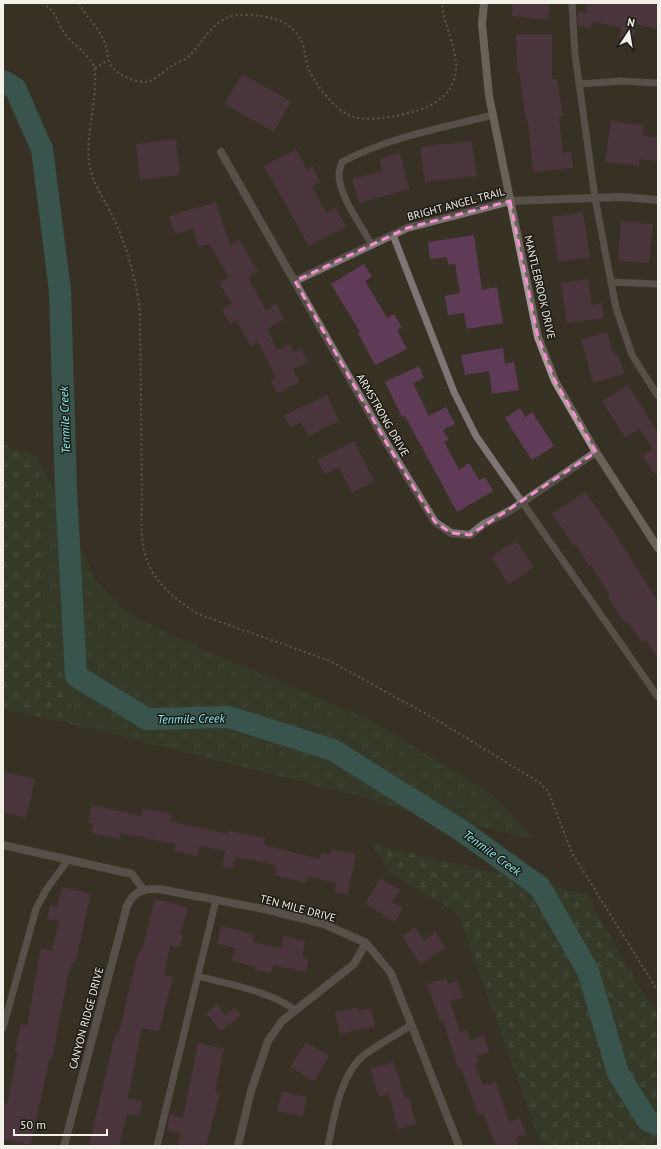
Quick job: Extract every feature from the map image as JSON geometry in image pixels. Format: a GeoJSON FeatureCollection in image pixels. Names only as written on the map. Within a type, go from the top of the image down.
{"type":"FeatureCollection","features":[{"type":"Feature","properties":{"kind":"street","name":"MANTLEBROOK DRIVE"},"geometry":{"type":"LineString","coordinates":[[484,3],[482,24],[489,96],[538,337],[555,381],[596,452],[658,548]]}},
{"type":"Feature","properties":{"kind":"street","name":"ARMSTRONG DRIVE"},"geometry":{"type":"LineString","coordinates":[[222,152],[387,444],[435,522],[451,533],[470,535],[484,524],[523,501],[596,452]]}},
{"type":"Feature","properties":{"kind":"street","name":"BRIGHT ANGEL TRAIL"},"geometry":{"type":"LineString","coordinates":[[295,281],[407,228],[510,200],[621,197],[658,200]]}},
{"type":"Feature","properties":{"kind":"street"},"geometry":{"type":"LineString","coordinates":[[3,844],[132,874],[143,889]]}},
{"type":"Feature","properties":{"kind":"street","name":"CANYON RIDGE DRIVE"},"geometry":{"type":"LineString","coordinates":[[64,1146],[125,914],[132,896],[143,889]]}},
{"type":"Feature","properties":{"kind":"street","name":"TEN MILE DRIVE"},"geometry":{"type":"LineString","coordinates":[[143,889],[159,889],[264,909],[324,924],[366,943],[391,973],[459,1146]]}},
{"type":"Feature","properties":{"kind":"street"},"geometry":{"type":"LineString","coordinates":[[238,1146],[251,1091],[268,1041],[282,1021],[354,964],[366,943]]}},
{"type":"Feature","properties":{"kind":"lane"},"geometry":{"type":"LineString","coordinates":[[572,3],[575,54],[595,198],[616,308],[632,356],[658,396]]}},
{"type":"Feature","properties":{"kind":"lane"},"geometry":{"type":"LineString","coordinates":[[579,84],[621,81],[658,83]]}},
{"type":"Feature","properties":{"kind":"lane"},"geometry":{"type":"LineString","coordinates":[[372,244],[352,213],[340,182],[339,174],[342,162],[362,151],[405,137],[493,115]]}},
{"type":"Feature","properties":{"kind":"lane"},"geometry":{"type":"LineString","coordinates":[[393,235],[454,392],[476,436],[523,501],[658,697]]}},
{"type":"Feature","properties":{"kind":"lane"},"geometry":{"type":"LineString","coordinates":[[611,282],[658,284]]}},
{"type":"Feature","properties":{"kind":"lane"},"geometry":{"type":"LineString","coordinates":[[3,1028],[36,909],[46,890],[68,860]]}},
{"type":"Feature","properties":{"kind":"lane"},"geometry":{"type":"LineString","coordinates":[[157,1146],[216,900]]}},
{"type":"Feature","properties":{"kind":"lane"},"geometry":{"type":"LineString","coordinates":[[198,976],[261,993],[288,1005],[295,1010]]}},
{"type":"Feature","properties":{"kind":"lane"},"geometry":{"type":"LineString","coordinates":[[328,1146],[338,1099],[354,1068],[364,1056],[411,1025]]}},
{"type":"Feature","properties":{"kind":"path"},"geometry":{"type":"LineString","coordinates":[[42,3],[49,7],[57,17],[64,32],[72,43],[85,53],[94,68],[95,90],[88,139],[89,161],[93,178],[125,243],[132,266],[140,312],[141,526],[142,546],[152,574],[165,590],[180,603],[198,614],[330,661],[437,720],[540,783],[548,791],[572,853],[658,991]]}},
{"type":"Feature","properties":{"kind":"path"},"geometry":{"type":"LineString","coordinates":[[79,3],[104,42],[108,60],[112,68],[122,75],[142,81],[150,81],[175,63],[187,58],[215,26],[232,16],[270,17],[280,19],[300,39],[308,69],[321,91],[351,116],[386,118],[410,113],[436,104],[448,93],[454,78],[456,67],[454,51],[443,19],[442,3]]}},
{"type":"Feature","properties":{"kind":"path"},"geometry":{"type":"LineString","coordinates":[[94,68],[108,60]]}},
{"type":"Feature","properties":{"kind":"highlighted area"},"geometry":{"type":"Polygon","coordinates":[[[510,201],[538,337],[555,381],[596,452],[470,535],[451,533],[435,522],[387,444],[295,281],[407,228],[510,201]]]}},
{"type":"Feature","properties":{"kind":"green space"},"geometry":{"type":"Polygon","coordinates":[[[3,444],[38,457],[42,598],[70,700],[72,724],[3,709],[3,444]]]}},
{"type":"Feature","properties":{"kind":"green space"},"geometry":{"type":"Polygon","coordinates":[[[38,457],[96,581],[126,612],[202,649],[367,718],[493,795],[534,839],[391,806],[367,798],[72,724],[70,700],[42,598],[38,457]]]}},
{"type":"Feature","properties":{"kind":"green space"},"geometry":{"type":"Polygon","coordinates":[[[371,844],[586,894],[641,990],[658,1013],[658,1146],[542,1146],[457,912],[392,875],[371,844]]]}},
{"type":"Feature","properties":{"kind":"building"},"geometry":{"type":"Polygon","coordinates":[[[513,3],[550,4],[548,20],[512,16],[513,3]]]}},
{"type":"Feature","properties":{"kind":"building"},"geometry":{"type":"Polygon","coordinates":[[[587,3],[658,3],[658,29],[636,24],[633,41],[619,38],[621,27],[592,22],[591,28],[578,26],[578,11],[586,13],[587,3]]]}},
{"type":"Feature","properties":{"kind":"building"},"geometry":{"type":"Polygon","coordinates":[[[516,34],[552,34],[552,79],[557,79],[563,116],[559,117],[563,153],[571,152],[573,168],[533,172],[528,121],[526,121],[519,71],[517,71],[516,34]]]}},
{"type":"Feature","properties":{"kind":"building"},"geometry":{"type":"Polygon","coordinates":[[[242,74],[291,101],[274,132],[225,104],[242,74]]]}},
{"type":"Feature","properties":{"kind":"building"},"geometry":{"type":"Polygon","coordinates":[[[611,121],[644,125],[643,136],[658,137],[658,161],[640,159],[639,166],[605,162],[611,121]]]}},
{"type":"Feature","properties":{"kind":"building"},"geometry":{"type":"Polygon","coordinates":[[[176,139],[180,175],[140,180],[136,144],[176,139]]]}},
{"type":"Feature","properties":{"kind":"building"},"geometry":{"type":"Polygon","coordinates":[[[472,141],[477,176],[425,182],[420,147],[472,141]]]}},
{"type":"Feature","properties":{"kind":"building"},"geometry":{"type":"Polygon","coordinates":[[[296,149],[307,169],[313,166],[320,182],[312,186],[326,213],[336,208],[346,227],[309,246],[264,166],[296,149]]]}},
{"type":"Feature","properties":{"kind":"building"},"geometry":{"type":"Polygon","coordinates":[[[400,153],[409,189],[359,203],[352,179],[382,171],[379,159],[400,153]]]}},
{"type":"Feature","properties":{"kind":"building"},"geometry":{"type":"Polygon","coordinates":[[[216,202],[230,246],[239,240],[258,271],[248,277],[266,310],[276,304],[284,319],[267,329],[277,350],[290,344],[294,352],[301,348],[308,362],[293,369],[300,382],[277,393],[271,380],[276,378],[258,342],[251,346],[236,320],[230,324],[222,310],[232,304],[219,283],[229,277],[209,244],[198,247],[193,229],[175,234],[169,216],[216,202]]]}},
{"type":"Feature","properties":{"kind":"building"},"geometry":{"type":"Polygon","coordinates":[[[583,212],[590,257],[558,262],[552,217],[583,212]]]}},
{"type":"Feature","properties":{"kind":"building"},"geometry":{"type":"Polygon","coordinates":[[[621,221],[653,224],[649,263],[618,261],[621,221]]]}},
{"type":"Feature","properties":{"kind":"building"},"geometry":{"type":"Polygon","coordinates":[[[474,235],[482,290],[497,287],[503,323],[467,329],[464,313],[448,315],[445,296],[460,293],[455,264],[448,265],[447,257],[430,259],[428,242],[474,235]]]}},
{"type":"Feature","properties":{"kind":"building"},"geometry":{"type":"Polygon","coordinates":[[[364,264],[372,277],[365,281],[387,318],[394,314],[402,328],[397,330],[407,349],[375,365],[358,333],[360,332],[331,284],[364,264]]]}},
{"type":"Feature","properties":{"kind":"building"},"geometry":{"type":"Polygon","coordinates":[[[588,279],[592,305],[602,303],[604,318],[567,323],[561,283],[588,279]]]}},
{"type":"Feature","properties":{"kind":"building"},"geometry":{"type":"Polygon","coordinates":[[[607,332],[614,355],[618,354],[624,374],[593,383],[581,339],[607,332]]]}},
{"type":"Feature","properties":{"kind":"building"},"geometry":{"type":"Polygon","coordinates":[[[503,348],[505,364],[514,362],[519,390],[492,394],[489,371],[465,375],[461,355],[503,348]]]}},
{"type":"Feature","properties":{"kind":"building"},"geometry":{"type":"Polygon","coordinates":[[[419,366],[424,378],[413,383],[429,416],[446,407],[455,424],[443,430],[449,440],[444,442],[459,470],[469,463],[479,480],[485,477],[493,491],[457,512],[405,416],[402,417],[385,382],[419,366]]]}},
{"type":"Feature","properties":{"kind":"building"},"geometry":{"type":"Polygon","coordinates":[[[628,385],[658,433],[658,477],[642,456],[653,448],[639,429],[625,437],[602,401],[628,385]]]}},
{"type":"Feature","properties":{"kind":"building"},"geometry":{"type":"Polygon","coordinates":[[[327,395],[339,421],[308,436],[301,422],[290,428],[284,415],[327,395]]]}},
{"type":"Feature","properties":{"kind":"building"},"geometry":{"type":"Polygon","coordinates":[[[520,408],[525,417],[532,412],[554,446],[532,460],[505,418],[520,408]]]}},
{"type":"Feature","properties":{"kind":"building"},"geometry":{"type":"Polygon","coordinates":[[[354,441],[374,481],[352,493],[339,467],[325,474],[317,460],[354,441]]]}},
{"type":"Feature","properties":{"kind":"building"},"geometry":{"type":"Polygon","coordinates":[[[585,492],[614,532],[658,602],[658,659],[646,640],[642,643],[628,622],[625,623],[607,596],[609,594],[591,565],[589,566],[576,544],[574,546],[552,514],[585,492]]]}},
{"type":"Feature","properties":{"kind":"building"},"geometry":{"type":"Polygon","coordinates":[[[516,541],[534,567],[508,584],[491,557],[516,541]]]}},
{"type":"Feature","properties":{"kind":"building"},"geometry":{"type":"Polygon","coordinates":[[[5,772],[35,779],[26,818],[3,813],[3,784],[5,772]]]}},
{"type":"Feature","properties":{"kind":"building"},"geometry":{"type":"Polygon","coordinates":[[[92,805],[141,816],[143,808],[171,814],[170,821],[228,834],[229,831],[265,838],[264,845],[319,859],[321,853],[330,855],[331,849],[356,854],[348,895],[334,892],[336,883],[308,877],[306,883],[274,875],[277,866],[267,863],[235,857],[233,868],[222,866],[225,851],[199,846],[197,856],[174,851],[176,844],[120,833],[119,839],[91,833],[93,824],[88,823],[92,805]]]}},
{"type":"Feature","properties":{"kind":"building"},"geometry":{"type":"Polygon","coordinates":[[[380,878],[400,890],[392,902],[403,908],[395,922],[365,904],[380,878]]]}},
{"type":"Feature","properties":{"kind":"building"},"geometry":{"type":"Polygon","coordinates":[[[62,887],[91,894],[75,963],[72,962],[69,969],[52,1059],[50,1058],[30,1145],[3,1139],[3,1103],[7,1104],[18,1051],[15,1051],[21,1024],[27,1025],[41,948],[52,951],[59,921],[47,919],[50,905],[57,907],[62,887]]]}},
{"type":"Feature","properties":{"kind":"building"},"geometry":{"type":"Polygon","coordinates":[[[155,899],[188,907],[180,934],[183,935],[179,948],[170,945],[164,975],[173,977],[159,1032],[142,1028],[128,1098],[142,1101],[139,1116],[127,1114],[119,1146],[89,1146],[115,1035],[118,1036],[139,949],[142,950],[155,899]]]}},
{"type":"Feature","properties":{"kind":"building"},"geometry":{"type":"Polygon","coordinates":[[[221,926],[254,934],[253,942],[281,948],[283,936],[305,941],[302,958],[309,959],[306,972],[273,965],[271,973],[255,970],[256,967],[232,961],[235,948],[217,944],[221,926]]]}},
{"type":"Feature","properties":{"kind":"building"},"geometry":{"type":"Polygon","coordinates":[[[415,927],[424,940],[435,932],[446,948],[420,964],[402,936],[415,927]]]}},
{"type":"Feature","properties":{"kind":"building"},"geometry":{"type":"Polygon","coordinates":[[[446,978],[448,984],[457,981],[463,997],[450,1001],[460,1032],[467,1030],[470,1040],[484,1035],[489,1052],[477,1056],[479,1062],[475,1064],[483,1086],[496,1082],[509,1122],[520,1118],[526,1134],[515,1138],[518,1146],[496,1146],[483,1113],[478,1115],[461,1068],[458,1069],[443,1020],[440,1021],[427,984],[446,978]]]}},
{"type":"Feature","properties":{"kind":"building"},"geometry":{"type":"Polygon","coordinates":[[[217,1004],[225,1015],[235,1008],[241,1015],[221,1031],[206,1013],[217,1004]]]}},
{"type":"Feature","properties":{"kind":"building"},"geometry":{"type":"Polygon","coordinates":[[[358,1007],[359,1011],[371,1008],[375,1026],[340,1034],[335,1012],[358,1007]]]}},
{"type":"Feature","properties":{"kind":"building"},"geometry":{"type":"Polygon","coordinates":[[[306,1042],[329,1056],[314,1081],[290,1067],[306,1042]]]}},
{"type":"Feature","properties":{"kind":"building"},"geometry":{"type":"Polygon","coordinates":[[[198,1043],[224,1049],[215,1092],[220,1093],[206,1146],[178,1146],[181,1133],[167,1130],[170,1115],[183,1118],[198,1043]]]}},
{"type":"Feature","properties":{"kind":"building"},"geometry":{"type":"Polygon","coordinates":[[[394,1062],[405,1098],[409,1097],[416,1124],[398,1129],[389,1094],[379,1097],[370,1069],[394,1062]]]}},
{"type":"Feature","properties":{"kind":"building"},"geometry":{"type":"Polygon","coordinates":[[[282,1091],[307,1097],[303,1116],[277,1111],[282,1091]]]}},
{"type":"Feature","properties":{"kind":"waterway","name":"Tenmile Creek"},"geometry":{"type":"LineString","coordinates":[[3,81],[15,88],[42,149],[60,291],[66,489],[76,676],[147,719],[229,717],[333,750],[462,831],[540,887],[588,971],[618,1073],[648,1121],[658,1124]]}}]}
